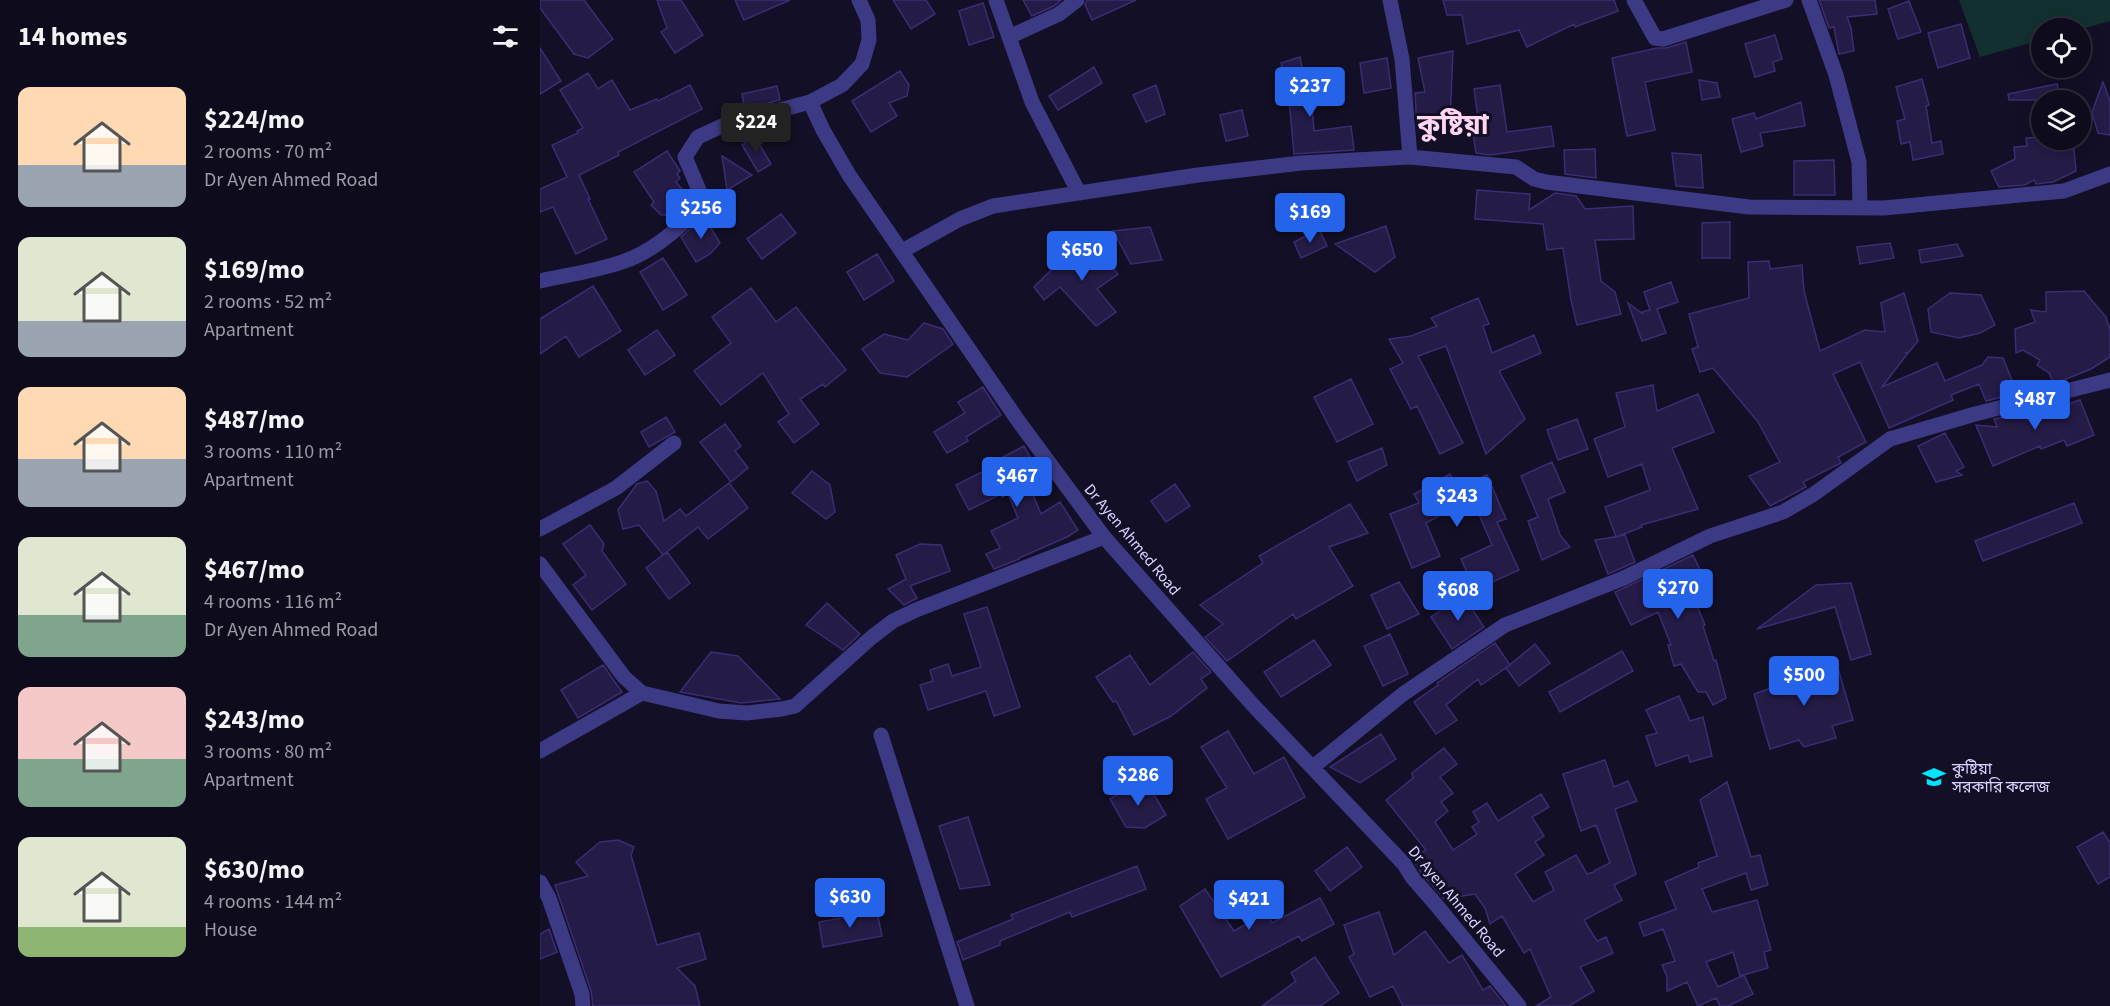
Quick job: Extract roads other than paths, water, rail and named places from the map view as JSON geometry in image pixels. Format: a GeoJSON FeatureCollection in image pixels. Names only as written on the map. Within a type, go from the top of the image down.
{"type":"FeatureCollection","features":[{"type":"Feature","properties":{"kind":"street"},"geometry":{"type":"LineString","coordinates":[[540,280],[623,262],[651,248],[695,213],[704,202],[686,156],[698,137],[724,125],[810,102],[842,85],[862,64],[869,40],[868,20],[859,0]]}},
{"type":"Feature","properties":{"kind":"street"},"geometry":{"type":"LineString","coordinates":[[996,0],[1032,102],[1079,193]]}},
{"type":"Feature","properties":{"kind":"street"},"geometry":{"type":"LineString","coordinates":[[1009,37],[1059,14],[1077,0]]}},
{"type":"Feature","properties":{"kind":"street"},"geometry":{"type":"LineString","coordinates":[[1390,0],[1402,59],[1410,157]]}},
{"type":"Feature","properties":{"kind":"street"},"geometry":{"type":"LineString","coordinates":[[1634,0],[1655,38],[1664,39],[1786,0]]}},
{"type":"Feature","properties":{"kind":"street"},"geometry":{"type":"LineString","coordinates":[[1809,0],[1836,75],[1859,162],[1860,207]]}},
{"type":"Feature","properties":{"kind":"street","name":"Dr Ayen Ahmed Road"},"geometry":{"type":"LineString","coordinates":[[810,102],[849,175],[1019,422],[1104,537],[1252,704],[1404,864],[1412,877],[1519,1006]]}},
{"type":"Feature","properties":{"kind":"street"},"geometry":{"type":"LineString","coordinates":[[902,251],[960,219],[993,206],[1198,175],[1301,163],[1410,157],[1516,167],[1534,179],[1546,182],[1749,207],[1884,208],[2064,191],[2110,174]]}},
{"type":"Feature","properties":{"kind":"street"},"geometry":{"type":"LineString","coordinates":[[1313,767],[1403,694],[1505,625],[1624,579],[1710,536],[1783,512],[1814,494],[1890,439],[1975,414],[2110,380]]}},
{"type":"Feature","properties":{"kind":"street"},"geometry":{"type":"LineString","coordinates":[[540,529],[616,488],[674,443]]}},
{"type":"Feature","properties":{"kind":"street"},"geometry":{"type":"LineString","coordinates":[[540,564],[624,677],[642,693],[719,711],[747,713],[795,706],[805,699],[836,666],[893,621],[1104,537]]}},
{"type":"Feature","properties":{"kind":"street"},"geometry":{"type":"LineString","coordinates":[[540,751],[642,693]]}},
{"type":"Feature","properties":{"kind":"street"},"geometry":{"type":"LineString","coordinates":[[881,735],[966,1006]]}},
{"type":"Feature","properties":{"kind":"street"},"geometry":{"type":"LineString","coordinates":[[540,882],[549,898],[582,994],[583,1006]]}},
{"type":"Feature","properties":{"kind":"place","name":"কুষ্টিয়া সরকারি কলেজ"},"geometry":{"type":"Point","coordinates":[1934,777]}},
{"type":"Feature","properties":{"kind":"district","name":"কুষ্টিয়া"},"geometry":{"type":"Point","coordinates":[1453,124]}}]}
